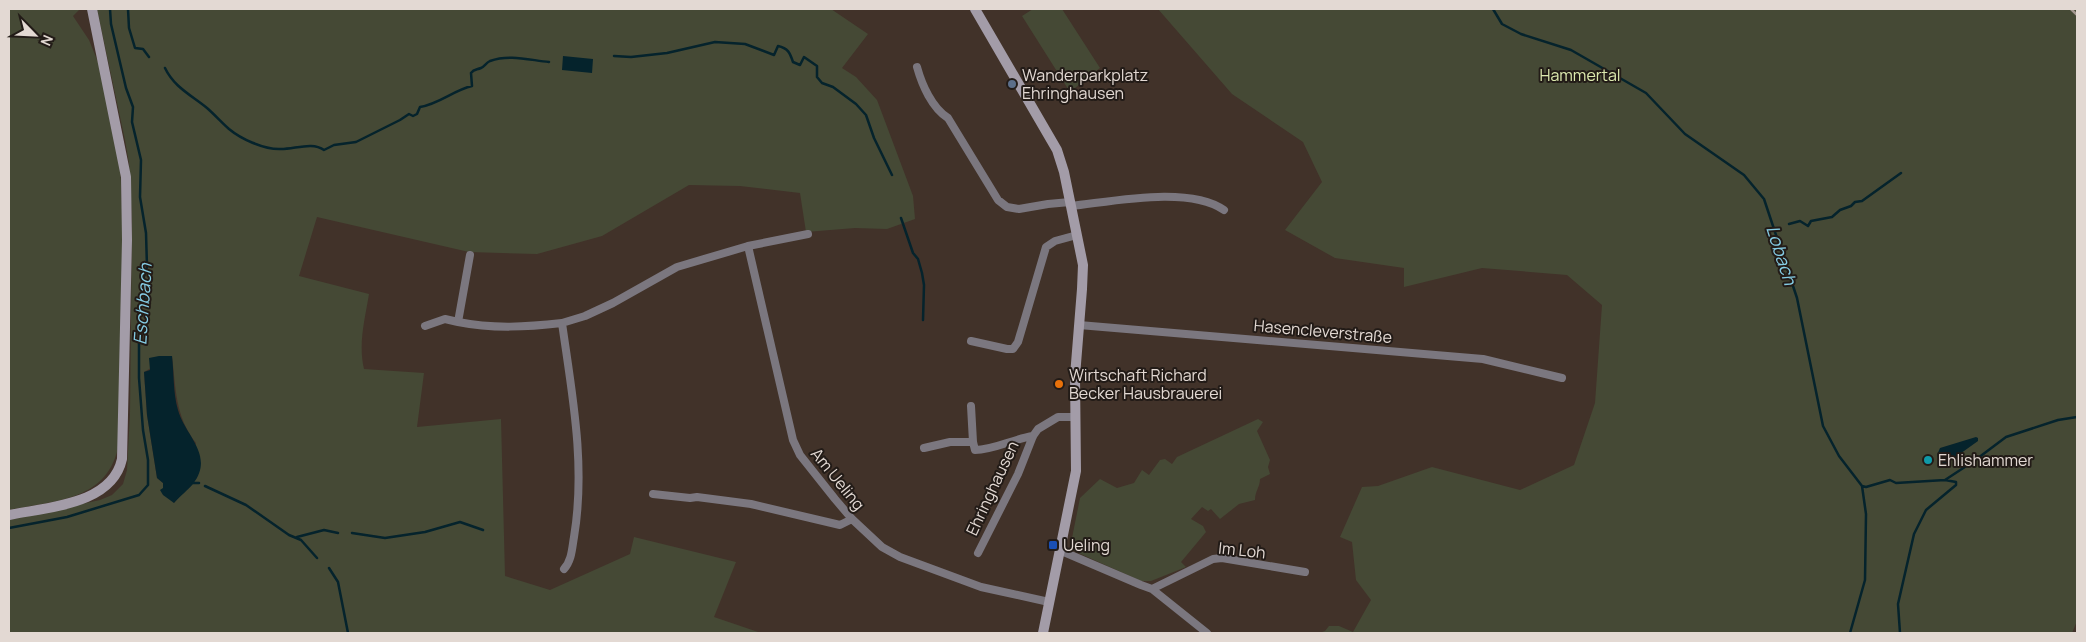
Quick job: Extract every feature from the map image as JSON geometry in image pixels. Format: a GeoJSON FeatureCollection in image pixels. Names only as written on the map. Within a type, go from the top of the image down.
{"type":"FeatureCollection","features":[{"type":"Feature","properties":{"kind":"main road"},"geometry":{"type":"LineString","coordinates":[[9,515],[73,501],[97,493],[114,479],[122,459],[127,240],[126,177],[92,9]]}},
{"type":"Feature","properties":{"kind":"main road"},"geometry":{"type":"LineString","coordinates":[[975,9],[1054,145],[1064,172],[1083,265],[1074,376],[1076,470],[1043,633]]}},
{"type":"Feature","properties":{"kind":"street"},"geometry":{"type":"LineString","coordinates":[[916,67],[921,80],[940,113],[948,118],[993,195],[1004,205],[1023,209],[1048,204],[1070,204],[1149,197],[1214,203],[1224,210]]}},
{"type":"Feature","properties":{"kind":"street"},"geometry":{"type":"LineString","coordinates":[[425,326],[445,319],[496,327],[562,323],[585,316],[613,303],[677,267],[748,246],[808,234]]}},
{"type":"Feature","properties":{"kind":"street"},"geometry":{"type":"LineString","coordinates":[[971,341],[1013,349],[1018,342],[1046,247],[1055,241],[1077,235]]}},
{"type":"Feature","properties":{"kind":"street","name":"Am Ueling"},"geometry":{"type":"LineString","coordinates":[[748,246],[794,440],[800,455],[852,519],[882,548],[900,557],[981,587],[1049,602]]}},
{"type":"Feature","properties":{"kind":"street"},"geometry":{"type":"LineString","coordinates":[[458,322],[470,255]]}},
{"type":"Feature","properties":{"kind":"street"},"geometry":{"type":"LineString","coordinates":[[562,323],[577,433],[579,467],[578,514],[570,559],[564,569]]}},
{"type":"Feature","properties":{"kind":"street","name":"Hasencleverstraße"},"geometry":{"type":"LineString","coordinates":[[1079,325],[1483,359],[1562,378]]}},
{"type":"Feature","properties":{"kind":"street"},"geometry":{"type":"LineString","coordinates":[[971,406],[973,442]]}},
{"type":"Feature","properties":{"kind":"street","name":"Ehringhausen"},"geometry":{"type":"LineString","coordinates":[[978,553],[1018,474],[1033,436],[1038,429],[1058,417],[1076,417]]}},
{"type":"Feature","properties":{"kind":"street","name":"Ehringhausen"},"geometry":{"type":"LineString","coordinates":[[924,448],[950,442],[973,442],[975,450],[983,450],[1005,442],[1033,436]]}},
{"type":"Feature","properties":{"kind":"street"},"geometry":{"type":"LineString","coordinates":[[653,494],[751,504],[840,525],[852,519]]}},
{"type":"Feature","properties":{"kind":"street"},"geometry":{"type":"LineString","coordinates":[[1060,550],[1152,588],[1207,633]]}},
{"type":"Feature","properties":{"kind":"street","name":"Im Loh"},"geometry":{"type":"LineString","coordinates":[[1152,588],[1213,559],[1222,558],[1305,572]]}},
{"type":"Feature","properties":{"kind":"green space"},"geometry":{"type":"Polygon","coordinates":[[[9,9],[80,9],[73,16],[89,40],[100,67],[120,164],[123,229],[119,443],[113,462],[104,477],[92,487],[78,494],[62,500],[9,510],[9,9]]]}},
{"type":"Feature","properties":{"kind":"green space"},"geometry":{"type":"Polygon","coordinates":[[[97,9],[831,9],[868,34],[842,68],[856,77],[877,100],[913,196],[915,219],[887,229],[855,228],[806,232],[800,193],[740,186],[689,185],[602,236],[537,254],[469,252],[317,217],[299,276],[369,294],[362,341],[364,369],[424,373],[417,427],[501,419],[505,576],[550,590],[630,554],[634,537],[736,562],[714,617],[761,633],[9,633],[9,520],[100,500],[112,495],[123,484],[127,470],[130,414],[132,222],[129,163],[97,9]],[[172,356],[144,372],[147,415],[157,478],[163,483],[163,488],[174,503],[181,494],[196,443],[189,433],[180,412],[172,356]]]}},
{"type":"Feature","properties":{"kind":"green space"},"geometry":{"type":"Polygon","coordinates":[[[1033,9],[1062,9],[1100,68],[1070,92],[1022,16],[1033,9]]]}},
{"type":"Feature","properties":{"kind":"green space","name":"Hammertal"},"geometry":{"type":"Polygon","coordinates":[[[1158,9],[2077,9],[2077,621],[2072,633],[1319,633],[1325,631],[1329,626],[1339,626],[1353,632],[1371,600],[1356,580],[1352,542],[1340,537],[1362,487],[1378,486],[1432,467],[1520,490],[1574,465],[1595,403],[1602,305],[1567,275],[1482,268],[1404,287],[1404,268],[1335,258],[1285,230],[1322,182],[1303,142],[1232,94],[1158,9]]]}},
{"type":"Feature","properties":{"kind":"green space"},"geometry":{"type":"Polygon","coordinates":[[[1258,419],[1263,422],[1257,431],[1270,460],[1268,467],[1270,474],[1260,479],[1255,500],[1239,504],[1220,519],[1211,509],[1208,511],[1202,507],[1191,519],[1203,526],[1206,532],[1181,562],[1186,567],[1151,581],[1141,581],[1074,551],[1072,538],[1080,498],[1100,479],[1117,488],[1134,483],[1142,470],[1149,475],[1160,460],[1165,459],[1172,464],[1177,457],[1258,419]]]}},
{"type":"Feature","properties":{"kind":"water"},"geometry":{"type":"Polygon","coordinates":[[[563,56],[593,59],[592,73],[562,70],[563,56]]]}},
{"type":"Feature","properties":{"kind":"water"},"geometry":{"type":"Polygon","coordinates":[[[172,356],[176,403],[200,455],[201,464],[199,474],[193,484],[174,503],[163,495],[160,490],[163,488],[163,483],[157,478],[147,415],[144,372],[150,370],[149,358],[172,356]]]}},
{"type":"Feature","properties":{"kind":"water"},"geometry":{"type":"Polygon","coordinates":[[[1976,437],[1978,441],[1950,461],[1945,464],[1939,461],[1937,455],[1940,448],[1976,437]]]}},
{"type":"Feature","properties":{"kind":"waterway","name":"Eschbach"},"geometry":{"type":"LineString","coordinates":[[9,528],[67,517],[139,495],[148,485],[148,460],[143,430],[139,378],[139,307],[145,298],[142,283],[147,267],[146,233],[140,197],[141,160],[132,122],[133,107],[126,88],[111,24],[110,9]]}},
{"type":"Feature","properties":{"kind":"waterway"},"geometry":{"type":"LineString","coordinates":[[128,9],[129,28],[135,48],[143,49],[149,57]]}},
{"type":"Feature","properties":{"kind":"waterway","name":"Lobach"},"geometry":{"type":"LineString","coordinates":[[1493,9],[1502,24],[1521,34],[1571,50],[1646,93],[1685,134],[1744,175],[1764,199],[1797,298],[1823,426],[1839,456],[1862,486],[1866,514],[1865,580],[1850,633]]}},
{"type":"Feature","properties":{"kind":"waterway"},"geometry":{"type":"LineString","coordinates":[[614,56],[631,57],[667,53],[715,42],[745,44],[774,55],[778,46],[784,48],[788,51],[793,62],[800,65],[804,57],[817,66],[817,77],[822,83],[833,87],[856,104],[866,115],[874,138],[892,175]]}},
{"type":"Feature","properties":{"kind":"waterway"},"geometry":{"type":"LineString","coordinates":[[165,68],[178,86],[207,108],[234,133],[246,140],[273,149],[314,146],[324,150],[334,145],[356,142],[409,114],[413,116],[417,114],[420,107],[434,103],[472,86],[471,73],[490,61],[512,58],[549,62]]}},
{"type":"Feature","properties":{"kind":"waterway"},"geometry":{"type":"LineString","coordinates":[[1789,224],[1800,221],[1808,226],[1811,221],[1832,217],[1840,210],[1851,206],[1855,202],[1862,201],[1901,173]]}},
{"type":"Feature","properties":{"kind":"waterway"},"geometry":{"type":"LineString","coordinates":[[901,218],[922,273],[924,285],[923,320]]}},
{"type":"Feature","properties":{"kind":"waterway"},"geometry":{"type":"LineString","coordinates":[[1862,486],[1866,487],[1890,480],[1896,483],[1945,480],[2006,437],[2058,420],[2077,417]]}},
{"type":"Feature","properties":{"kind":"waterway"},"geometry":{"type":"LineString","coordinates":[[1900,633],[1898,604],[1914,534],[1926,510],[1956,485],[1956,482],[1945,480]]}},
{"type":"Feature","properties":{"kind":"waterway"},"geometry":{"type":"LineString","coordinates":[[193,483],[199,483]]}},
{"type":"Feature","properties":{"kind":"waterway"},"geometry":{"type":"LineString","coordinates":[[205,486],[246,505],[289,535],[301,540],[317,558]]}},
{"type":"Feature","properties":{"kind":"waterway"},"geometry":{"type":"LineString","coordinates":[[352,533],[385,538],[425,532],[460,522],[483,530]]}},
{"type":"Feature","properties":{"kind":"waterway"},"geometry":{"type":"LineString","coordinates":[[297,537],[324,530],[338,533]]}},
{"type":"Feature","properties":{"kind":"waterway"},"geometry":{"type":"LineString","coordinates":[[329,568],[338,582],[348,633]]}},
{"type":"Feature","properties":{"kind":"railway"},"geometry":{"type":"LineString","coordinates":[[2071,9],[2077,15]]}},
{"type":"Feature","properties":{"kind":"place","name":"Wanderparkplatz Ehringhausen"},"geometry":{"type":"Point","coordinates":[1012,84]}},
{"type":"Feature","properties":{"kind":"place","name":"Wirtschaft Richard Becker Hausbrauerei"},"geometry":{"type":"Point","coordinates":[1059,384]}},
{"type":"Feature","properties":{"kind":"place","name":"Ehlishammer"},"geometry":{"type":"Point","coordinates":[1928,460]}},
{"type":"Feature","properties":{"kind":"place","name":"Ueling"},"geometry":{"type":"Point","coordinates":[1053,545]}}]}
